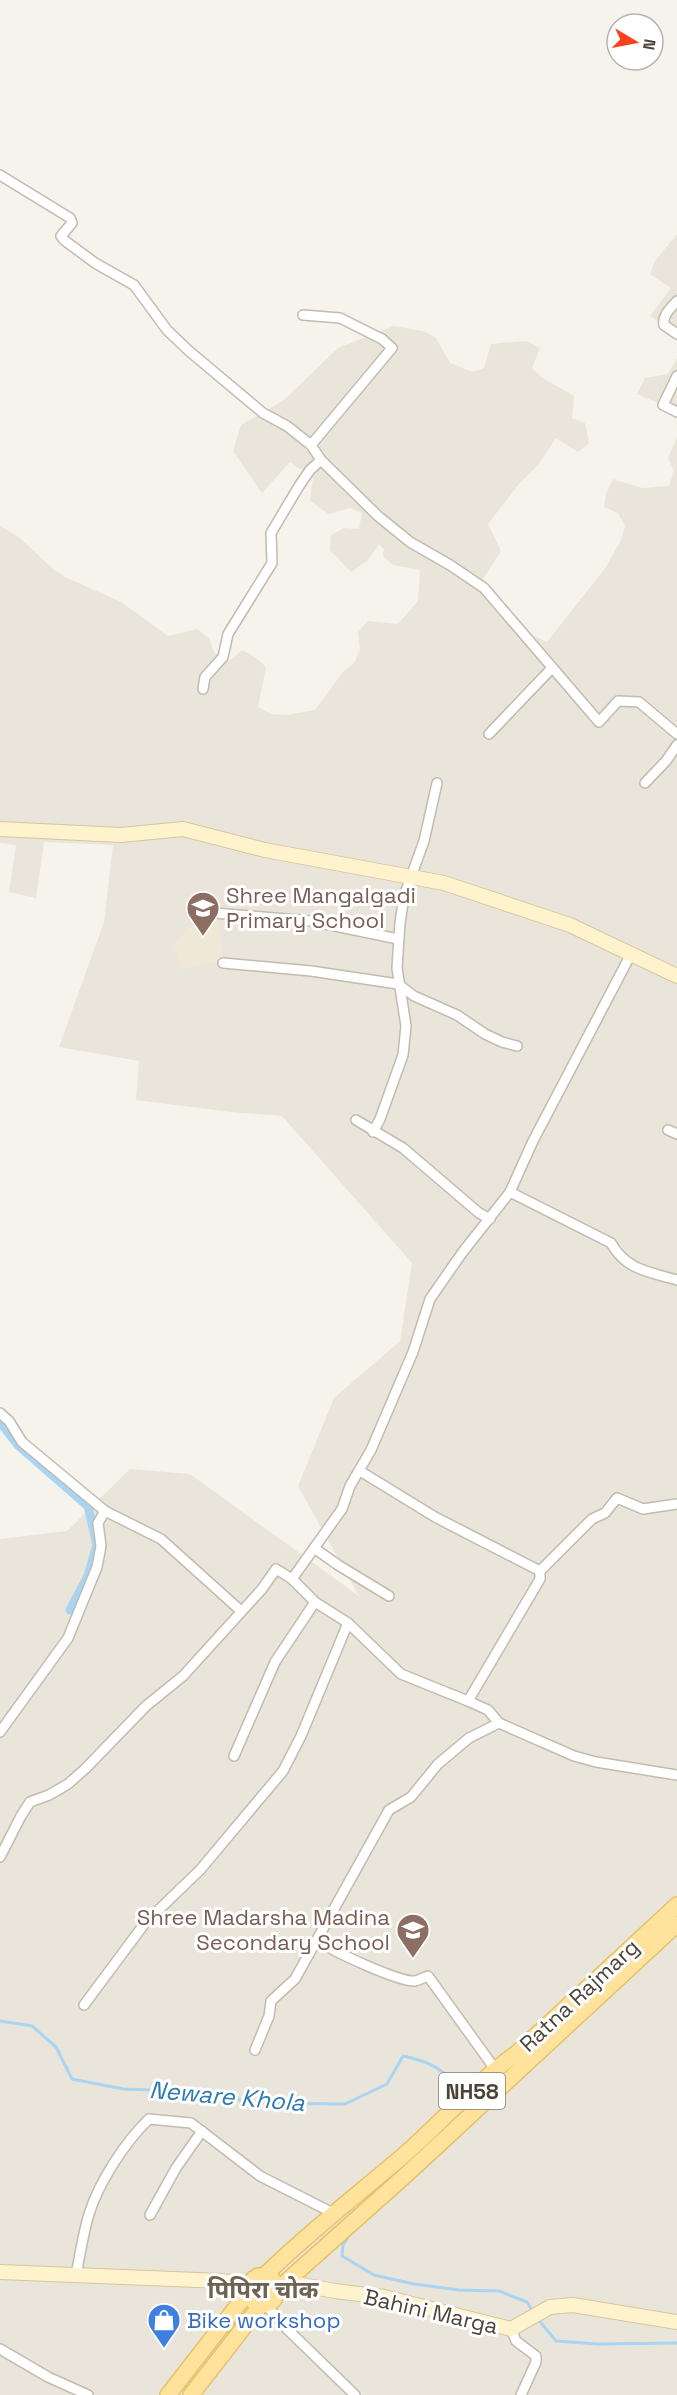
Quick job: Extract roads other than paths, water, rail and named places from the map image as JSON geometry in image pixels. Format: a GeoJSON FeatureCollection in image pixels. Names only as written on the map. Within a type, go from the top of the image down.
{"type":"FeatureCollection","features":[{"type":"Feature","properties":{"kind":"main road","name":"Ratna Rajmarg"},"geometry":{"type":"LineString","coordinates":[[168,2395],[248,2288],[252,2279],[265,2275],[333,2213],[405,2154],[495,2069],[517,2053],[677,1905]]}},
{"type":"Feature","properties":{"kind":"main road","name":"Ratna Rajmarg"},"geometry":{"type":"LineString","coordinates":[[191,2395],[263,2305],[277,2296],[282,2286],[417,2166],[677,1924]]}},
{"type":"Feature","properties":{"kind":"main road"},"geometry":{"type":"LineString","coordinates":[[265,2275],[282,2286]]}},
{"type":"Feature","properties":{"kind":"main road"},"geometry":{"type":"LineString","coordinates":[[248,2288],[250,2298],[263,2305]]}},
{"type":"Feature","properties":{"kind":"street"},"geometry":{"type":"LineString","coordinates":[[0,175],[70,218],[72,223],[62,236],[63,240],[95,263],[134,285],[167,330],[189,351],[263,413],[287,426],[311,445],[321,460],[378,516],[410,542],[484,588],[600,722],[618,701],[639,702],[677,734]]}},
{"type":"Feature","properties":{"kind":"street"},"geometry":{"type":"LineString","coordinates":[[677,301],[664,316],[663,321],[664,326],[677,334]]}},
{"type":"Feature","properties":{"kind":"street"},"geometry":{"type":"LineString","coordinates":[[303,315],[340,318],[382,339],[392,348],[311,445]]}},
{"type":"Feature","properties":{"kind":"street"},"geometry":{"type":"LineString","coordinates":[[677,376],[663,405],[677,412]]}},
{"type":"Feature","properties":{"kind":"street"},"geometry":{"type":"LineString","coordinates":[[203,689],[205,677],[222,657],[228,634],[272,563],[271,533],[298,486],[321,460]]}},
{"type":"Feature","properties":{"kind":"street"},"geometry":{"type":"LineString","coordinates":[[489,734],[552,668]]}},
{"type":"Feature","properties":{"kind":"street"},"geometry":{"type":"LineString","coordinates":[[645,783],[677,745]]}},
{"type":"Feature","properties":{"kind":"street"},"geometry":{"type":"LineString","coordinates":[[374,1132],[403,1055],[406,1026],[398,984],[398,939],[404,896],[424,841],[437,783]]}},
{"type":"Feature","properties":{"kind":"street"},"geometry":{"type":"LineString","coordinates":[[0,829],[121,835],[183,829],[265,850],[444,883],[570,925],[677,976]]}},
{"type":"Feature","properties":{"kind":"street"},"geometry":{"type":"LineString","coordinates":[[215,913],[311,921],[398,939]]}},
{"type":"Feature","properties":{"kind":"street"},"geometry":{"type":"LineString","coordinates":[[292,1579],[342,1509],[350,1486],[371,1450],[413,1352],[430,1299],[462,1253],[510,1192],[533,1141],[630,954]]}},
{"type":"Feature","properties":{"kind":"street"},"geometry":{"type":"LineString","coordinates":[[223,963],[311,971],[398,984],[414,996],[457,1015],[485,1034],[517,1046]]}},
{"type":"Feature","properties":{"kind":"street"},"geometry":{"type":"LineString","coordinates":[[356,1120],[403,1148],[479,1213],[490,1219]]}},
{"type":"Feature","properties":{"kind":"street"},"geometry":{"type":"LineString","coordinates":[[510,1192],[611,1243],[618,1256],[629,1264],[677,1280]]}},
{"type":"Feature","properties":{"kind":"street"},"geometry":{"type":"LineString","coordinates":[[0,1413],[9,1421],[21,1442],[105,1511],[161,1539],[241,1611]]}},
{"type":"Feature","properties":{"kind":"street"},"geometry":{"type":"LineString","coordinates":[[360,1471],[435,1517],[540,1571]]}},
{"type":"Feature","properties":{"kind":"street"},"geometry":{"type":"LineString","coordinates":[[468,1701],[540,1578],[540,1571],[592,1519],[605,1513],[617,1498],[643,1509],[677,1504]]}},
{"type":"Feature","properties":{"kind":"street"},"geometry":{"type":"LineString","coordinates":[[0,1732],[68,1638],[97,1567],[101,1546],[98,1522],[105,1511]]}},
{"type":"Feature","properties":{"kind":"street"},"geometry":{"type":"LineString","coordinates":[[314,1548],[389,1596]]}},
{"type":"Feature","properties":{"kind":"street"},"geometry":{"type":"LineString","coordinates":[[0,1857],[30,1802],[58,1789],[85,1769],[146,1706],[183,1676],[262,1589],[276,1569],[292,1579],[315,1602],[348,1623],[401,1674],[488,1710],[499,1723],[547,1745],[596,1762],[677,1775]]}},
{"type":"Feature","properties":{"kind":"street"},"geometry":{"type":"LineString","coordinates":[[234,1756],[274,1662],[315,1602]]}},
{"type":"Feature","properties":{"kind":"street"},"geometry":{"type":"LineString","coordinates":[[84,2005],[145,1923],[200,1870],[283,1771],[301,1736],[348,1623]]}},
{"type":"Feature","properties":{"kind":"street"},"geometry":{"type":"LineString","coordinates":[[255,2050],[269,2016],[271,2001],[296,1979],[389,1810],[411,1797],[438,1764],[469,1738],[499,1723]]}},
{"type":"Feature","properties":{"kind":"street"},"geometry":{"type":"LineString","coordinates":[[318,1940],[397,1978],[415,1981],[428,1976],[495,2069]]}},
{"type":"Feature","properties":{"kind":"street"},"geometry":{"type":"LineString","coordinates":[[76,2275],[89,2214],[109,2172],[135,2132],[149,2119],[191,2123],[260,2176],[333,2213]]}},
{"type":"Feature","properties":{"kind":"street"},"geometry":{"type":"LineString","coordinates":[[150,2215],[176,2168],[202,2131]]}},
{"type":"Feature","properties":{"kind":"street"},"geometry":{"type":"LineString","coordinates":[[0,2272],[222,2281],[248,2288]]}},
{"type":"Feature","properties":{"kind":"street","name":"Bahini Marga"},"geometry":{"type":"LineString","coordinates":[[282,2286],[384,2297],[511,2330],[550,2307],[573,2305],[677,2322]]}},
{"type":"Feature","properties":{"kind":"street"},"geometry":{"type":"LineString","coordinates":[[263,2305],[355,2395]]}},
{"type":"Feature","properties":{"kind":"street"},"geometry":{"type":"LineString","coordinates":[[511,2330],[516,2341],[536,2356],[536,2362],[521,2395]]}},
{"type":"Feature","properties":{"kind":"street"},"geometry":{"type":"LineString","coordinates":[[0,2349],[48,2377],[88,2395]]}},
{"type":"Feature","properties":{"kind":"waterway"},"geometry":{"type":"LineString","coordinates":[[0,1422],[18,1445],[88,1506],[97,1545],[88,1576],[70,1610]]}},
{"type":"Feature","properties":{"kind":"waterway","name":"Neware Khola"},"geometry":{"type":"LineString","coordinates":[[0,2021],[32,2026],[56,2047],[72,2079],[123,2089],[212,2092],[250,2103],[345,2104],[387,2084],[403,2056],[431,2065],[455,2082]]}},
{"type":"Feature","properties":{"kind":"waterway","name":"Neware Khola"},"geometry":{"type":"LineString","coordinates":[[420,2172],[461,2134]]}},
{"type":"Feature","properties":{"kind":"waterway","name":"Neware Khola"},"geometry":{"type":"LineString","coordinates":[[350,2234],[343,2245],[342,2256],[374,2275],[414,2284],[459,2290],[499,2291],[527,2302],[533,2312]]}},
{"type":"Feature","properties":{"kind":"waterway","name":"Neware Khola"},"geometry":{"type":"LineString","coordinates":[[537,2318],[556,2341],[598,2344],[677,2343]]}},
{"type":"Feature","properties":{"kind":"place","name":"Shree Mangalgadi Primary School"},"geometry":{"type":"Point","coordinates":[203,937]}},
{"type":"Feature","properties":{"kind":"place","name":"Shree Madarsha Madina Secondary School"},"geometry":{"type":"Point","coordinates":[413,1959]}},
{"type":"Feature","properties":{"kind":"place","name":"Bike workshop"},"geometry":{"type":"Point","coordinates":[164,2349]}},
{"type":"Feature","properties":{"kind":"district","name":"पिपिरा चोक"},"geometry":{"type":"Point","coordinates":[263,2289]}}]}
